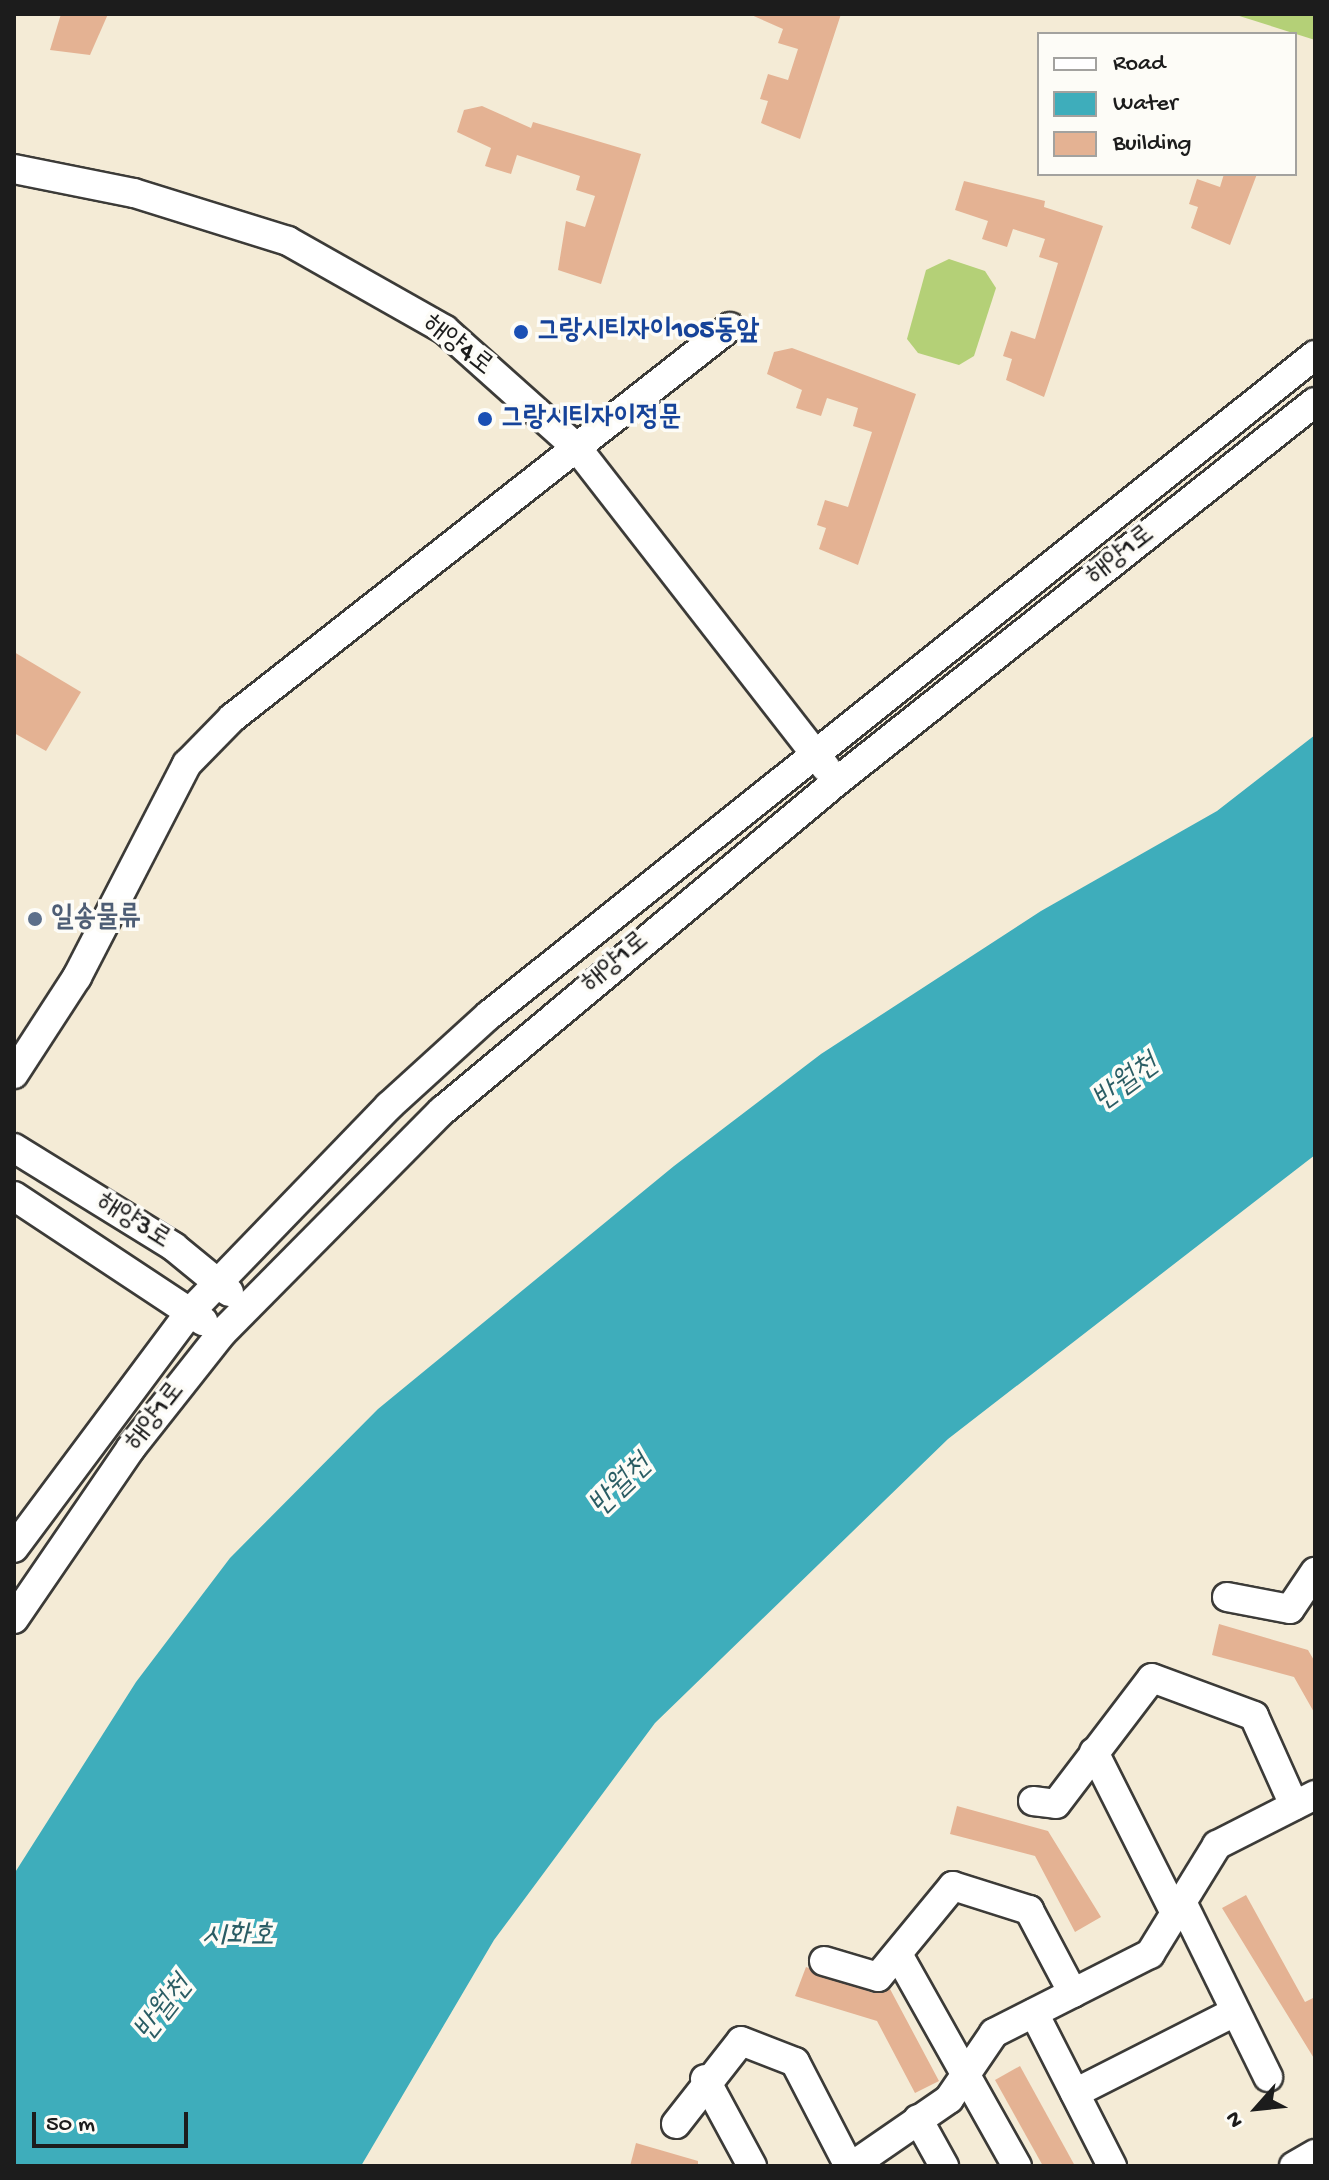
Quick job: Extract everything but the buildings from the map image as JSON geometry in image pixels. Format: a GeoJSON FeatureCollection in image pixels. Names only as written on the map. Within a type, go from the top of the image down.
{"type":"FeatureCollection","features":[{"type":"Feature","properties":{"kind":"street","name":"해양4로"},"geometry":{"type":"LineString","coordinates":[[14,169],[134,193],[288,241],[445,330],[577,448],[836,782]]}},
{"type":"Feature","properties":{"kind":"street"},"geometry":{"type":"LineString","coordinates":[[14,1074],[77,977],[187,764],[232,718],[730,327]]}},
{"type":"Feature","properties":{"kind":"street","name":"해양1로"},"geometry":{"type":"LineString","coordinates":[[14,1548],[190,1312],[339,1155],[489,1015],[1315,355]]}},
{"type":"Feature","properties":{"kind":"street","name":"해양1로"},"geometry":{"type":"LineString","coordinates":[[14,1619],[131,1448],[245,1305],[442,1111],[836,782],[1315,402]]}},
{"type":"Feature","properties":{"kind":"street","name":"해양3로"},"geometry":{"type":"LineString","coordinates":[[14,1148],[217,1282],[245,1305]]}},
{"type":"Feature","properties":{"kind":"street","name":"해양3로"},"geometry":{"type":"LineString","coordinates":[[14,1196],[221,1334]]}},
{"type":"Feature","properties":{"kind":"street"},"geometry":{"type":"LineString","coordinates":[[1227,1597],[1290,1609],[1314,1576]]}},
{"type":"Feature","properties":{"kind":"street"},"geometry":{"type":"LineString","coordinates":[[676,2124],[705,2079],[741,2041],[795,2062],[858,2164],[949,2099],[994,2033],[1150,1954],[1217,1845],[1309,1800],[1254,1716],[1152,1678],[1056,1804],[1033,1801]]}},
{"type":"Feature","properties":{"kind":"street"},"geometry":{"type":"LineString","coordinates":[[1094,1752],[1268,2077]]}},
{"type":"Feature","properties":{"kind":"street"},"geometry":{"type":"LineString","coordinates":[[824,1961],[878,1977],[899,1956],[953,1886],[1029,1910],[1073,1993]]}},
{"type":"Feature","properties":{"kind":"street"},"geometry":{"type":"LineString","coordinates":[[899,1956],[952,2057],[968,2071],[1017,2166]]}},
{"type":"Feature","properties":{"kind":"street"},"geometry":{"type":"LineString","coordinates":[[1075,2093],[1235,2012]]}},
{"type":"Feature","properties":{"kind":"street"},"geometry":{"type":"LineString","coordinates":[[1034,2013],[1112,2166]]}},
{"type":"Feature","properties":{"kind":"street"},"geometry":{"type":"LineString","coordinates":[[705,2079],[752,2166]]}},
{"type":"Feature","properties":{"kind":"street"},"geometry":{"type":"LineString","coordinates":[[918,2119],[944,2166]]}},
{"type":"Feature","properties":{"kind":"street"},"geometry":{"type":"LineString","coordinates":[[1294,2166],[1315,2154]]}},
{"type":"Feature","properties":{"kind":"green space"},"geometry":{"type":"Polygon","coordinates":[[[1233,14],[1315,14],[1315,40],[1233,14]]]}},
{"type":"Feature","properties":{"kind":"green space"},"geometry":{"type":"Polygon","coordinates":[[[949,259],[985,271],[996,288],[974,356],[959,365],[918,353],[907,339],[926,270],[949,259]]]}},
{"type":"Feature","properties":{"kind":"water","name":"시화호"},"geometry":{"type":"Polygon","coordinates":[[[1315,735],[1315,1155],[948,1439],[655,1723],[494,1940],[361,2166],[14,2166],[14,1874],[136,1682],[230,1558],[378,1409],[674,1166],[821,1054],[1041,911],[1217,811],[1315,735]]]}},
{"type":"Feature","properties":{"kind":"place","name":"그랑시티자이105동앞"},"geometry":{"type":"Point","coordinates":[521,332]}},
{"type":"Feature","properties":{"kind":"place","name":"그랑시티자이정문"},"geometry":{"type":"Point","coordinates":[485,419]}},
{"type":"Feature","properties":{"kind":"place","name":"일송물류"},"geometry":{"type":"Point","coordinates":[35,919]}},
{"type":"Feature","properties":{"kind":"water label","name":"반월천"},"geometry":{"type":"Point","coordinates":[1127,1084]}},
{"type":"Feature","properties":{"kind":"water label","name":"반월천"},"geometry":{"type":"Point","coordinates":[622,1487]}},
{"type":"Feature","properties":{"kind":"water label","name":"반월천"},"geometry":{"type":"Point","coordinates":[165,2010]}}]}
